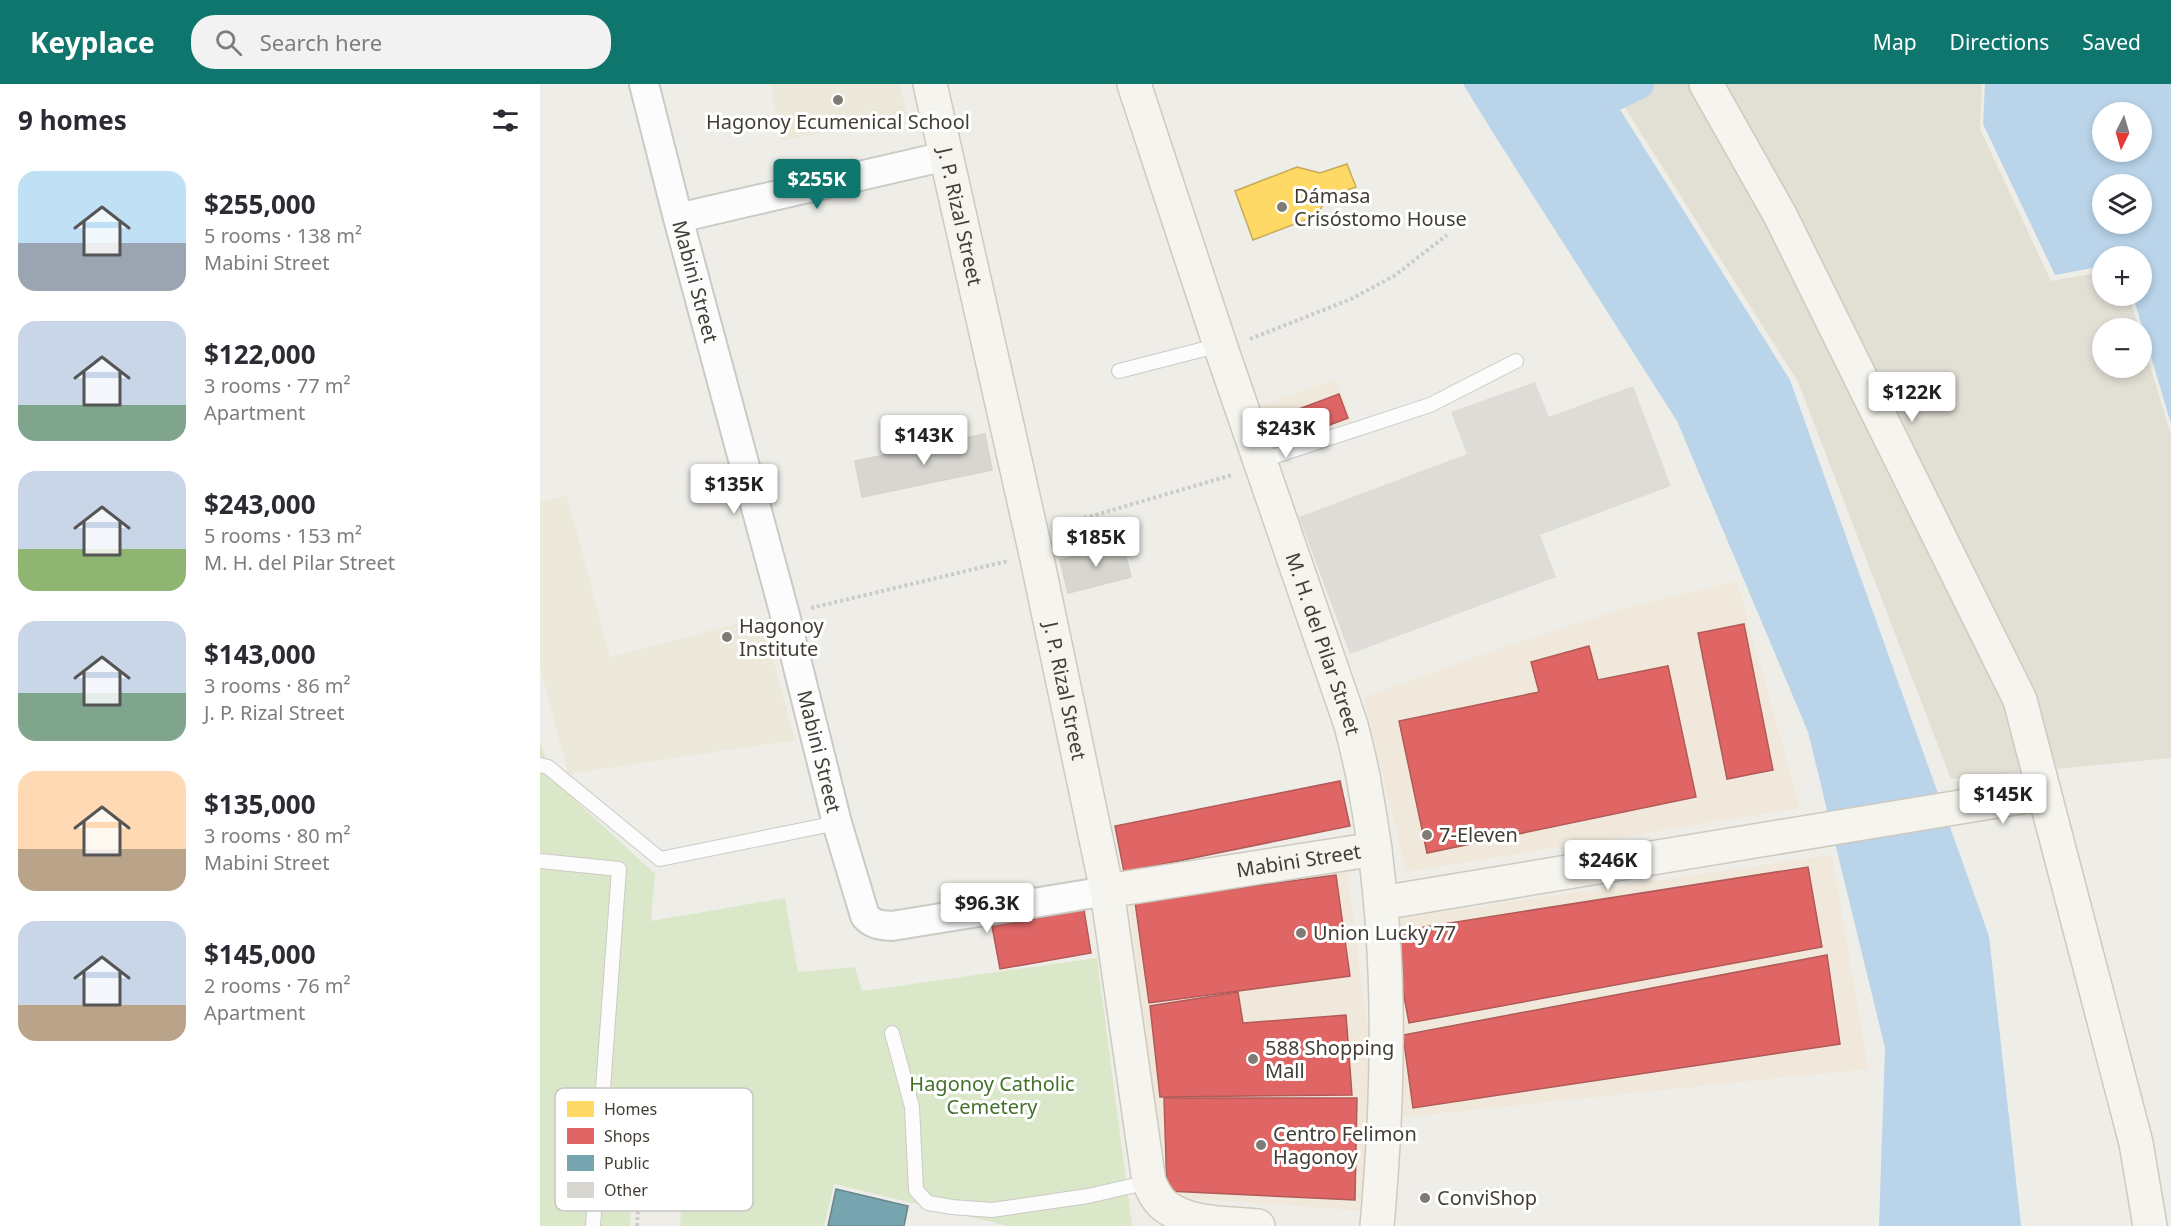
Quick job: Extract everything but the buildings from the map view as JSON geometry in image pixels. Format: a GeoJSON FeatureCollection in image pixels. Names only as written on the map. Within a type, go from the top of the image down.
{"type":"FeatureCollection","features":[{"type":"Feature","properties":{"kind":"street","name":"Mabini Street"},"geometry":{"type":"LineString","coordinates":[[644,84],[837,823],[865,916],[871,922],[879,925],[892,926],[1375,849]]}},
{"type":"Feature","properties":{"kind":"street","name":"J. P. Rizal Street"},"geometry":{"type":"LineString","coordinates":[[930,84],[1034,544],[1107,891],[1149,1182],[1155,1195],[1164,1206],[1180,1214],[1199,1219],[1258,1226]]}},
{"type":"Feature","properties":{"kind":"street","name":"M. H. del Pilar Street"},"geometry":{"type":"LineString","coordinates":[[1134,84],[1221,348],[1351,726],[1365,786],[1381,903],[1387,1036],[1386,1110],[1371,1226]]}},
{"type":"Feature","properties":{"kind":"street"},"geometry":{"type":"LineString","coordinates":[[1706,84],[1780,215],[2020,700],[2136,1143],[2150,1226]]}},
{"type":"Feature","properties":{"kind":"street"},"geometry":{"type":"LineString","coordinates":[[678,218],[946,156]]}},
{"type":"Feature","properties":{"kind":"street"},"geometry":{"type":"LineString","coordinates":[[1381,903],[2044,793]]}},
{"type":"Feature","properties":{"kind":"lane"},"geometry":{"type":"LineString","coordinates":[[1119,371],[1221,348]]}},
{"type":"Feature","properties":{"kind":"lane"},"geometry":{"type":"LineString","coordinates":[[1261,463],[1430,405],[1516,361]]}},
{"type":"Feature","properties":{"kind":"lane"},"geometry":{"type":"LineString","coordinates":[[540,765],[548,767],[660,859],[837,823]]}},
{"type":"Feature","properties":{"kind":"lane"},"geometry":{"type":"LineString","coordinates":[[540,861],[619,869],[603,1088]]}},
{"type":"Feature","properties":{"kind":"lane"},"geometry":{"type":"LineString","coordinates":[[892,1033],[912,1107],[916,1190],[928,1203],[952,1208],[992,1209],[1088,1197],[1149,1182]]}},
{"type":"Feature","properties":{"kind":"lane"},"geometry":{"type":"LineString","coordinates":[[593,1226],[594,1211]]}},
{"type":"Feature","properties":{"kind":"path"},"geometry":{"type":"LineString","coordinates":[[1221,348],[1351,299],[1394,276],[1447,235]]}},
{"type":"Feature","properties":{"kind":"path"},"geometry":{"type":"LineString","coordinates":[[784,615],[1034,544],[1149,501],[1261,463]]}},
{"type":"Feature","properties":{"kind":"path"},"geometry":{"type":"LineString","coordinates":[[637,1226],[638,1211]]}},
{"type":"Feature","properties":{"kind":"shaded area","name":"Hagonoy Ecumenical School"},"geometry":{"type":"Polygon","coordinates":[[[770,84],[899,84],[908,116],[780,141],[770,84]]]}},
{"type":"Feature","properties":{"kind":"shaded area"},"geometry":{"type":"Polygon","coordinates":[[[1610,84],[1982,84],[1980,129],[2051,281],[2092,274],[2092,306],[2132,306],[2136,318],[2092,318],[2092,378],[2152,378],[2152,372],[2171,435],[2171,758],[1951,779],[1798,382],[1610,84]]]}},
{"type":"Feature","properties":{"kind":"shaded area"},"geometry":{"type":"Polygon","coordinates":[[[1336,379],[1352,421],[1279,448],[1263,405],[1336,379]]]}},
{"type":"Feature","properties":{"kind":"shaded area"},"geometry":{"type":"Polygon","coordinates":[[[1535,382],[1549,417],[1633,386],[1671,486],[1540,535],[1556,577],[1350,654],[1299,517],[1467,454],[1451,412],[1535,382]]]}},
{"type":"Feature","properties":{"kind":"shaded area","name":"Hagonoy Institute"},"geometry":{"type":"Polygon","coordinates":[[[567,495],[610,657],[762,617],[795,740],[568,774],[540,666],[540,502],[567,495]]]}},
{"type":"Feature","properties":{"kind":"shaded area"},"geometry":{"type":"Polygon","coordinates":[[[1737,581],[1800,808],[1406,872],[1364,697],[1515,643],[1628,607],[1737,581]]]}},
{"type":"Feature","properties":{"kind":"shaded area"},"geometry":{"type":"Polygon","coordinates":[[[1832,855],[1868,1069],[1404,1117],[1391,919],[1832,855]]]}},
{"type":"Feature","properties":{"kind":"shaded area"},"geometry":{"type":"Polygon","coordinates":[[[1347,869],[1369,1042],[1362,1211],[1164,1196],[1129,901],[1347,869]]]}},
{"type":"Feature","properties":{"kind":"green space","name":"Hagonoy Catholic Cemetery"},"geometry":{"type":"Polygon","coordinates":[[[540,741],[552,779],[655,874],[651,921],[785,898],[798,972],[855,967],[862,991],[1097,958],[1132,1226],[1008,1226],[834,1184],[824,1226],[680,1226],[681,1211],[753,1211],[753,1088],[555,1088],[555,1211],[631,1211],[630,1226],[540,1226],[540,741]]]}},
{"type":"Feature","properties":{"kind":"water"},"geometry":{"type":"Polygon","coordinates":[[[1463,84],[1604,84],[1790,380],[1989,936],[2021,1226],[1879,1226],[1885,1048],[1808,732],[1677,421],[1463,84]]]}},
{"type":"Feature","properties":{"kind":"water"},"geometry":{"type":"Polygon","coordinates":[[[1985,84],[2171,84],[2171,424],[2152,360],[2152,318],[2140,318],[2136,306],[2152,306],[2152,246],[2092,246],[2092,268],[2055,275],[1983,124],[1985,84]]]}},
{"type":"Feature","properties":{"kind":"waterway"},"geometry":{"type":"LineString","coordinates":[[1612,97],[1639,84]]}},
{"type":"Feature","properties":{"kind":"place","name":"Hagonoy Ecumenical School"},"geometry":{"type":"Point","coordinates":[838,100]}},
{"type":"Feature","properties":{"kind":"place","name":"Dámasa Crisóstomo House"},"geometry":{"type":"Point","coordinates":[1282,207]}},
{"type":"Feature","properties":{"kind":"place","name":"Hagonoy Institute"},"geometry":{"type":"Point","coordinates":[727,637]}},
{"type":"Feature","properties":{"kind":"place","name":"7-Eleven"},"geometry":{"type":"Point","coordinates":[1427,835]}},
{"type":"Feature","properties":{"kind":"place","name":"Union Lucky 77"},"geometry":{"type":"Point","coordinates":[1301,933]}},
{"type":"Feature","properties":{"kind":"place","name":"588 Shopping Mall"},"geometry":{"type":"Point","coordinates":[1253,1059]}},
{"type":"Feature","properties":{"kind":"place","name":"Centro Felimon Hagonoy"},"geometry":{"type":"Point","coordinates":[1261,1145]}},
{"type":"Feature","properties":{"kind":"place","name":"ConviShop"},"geometry":{"type":"Point","coordinates":[1425,1198]}}]}
